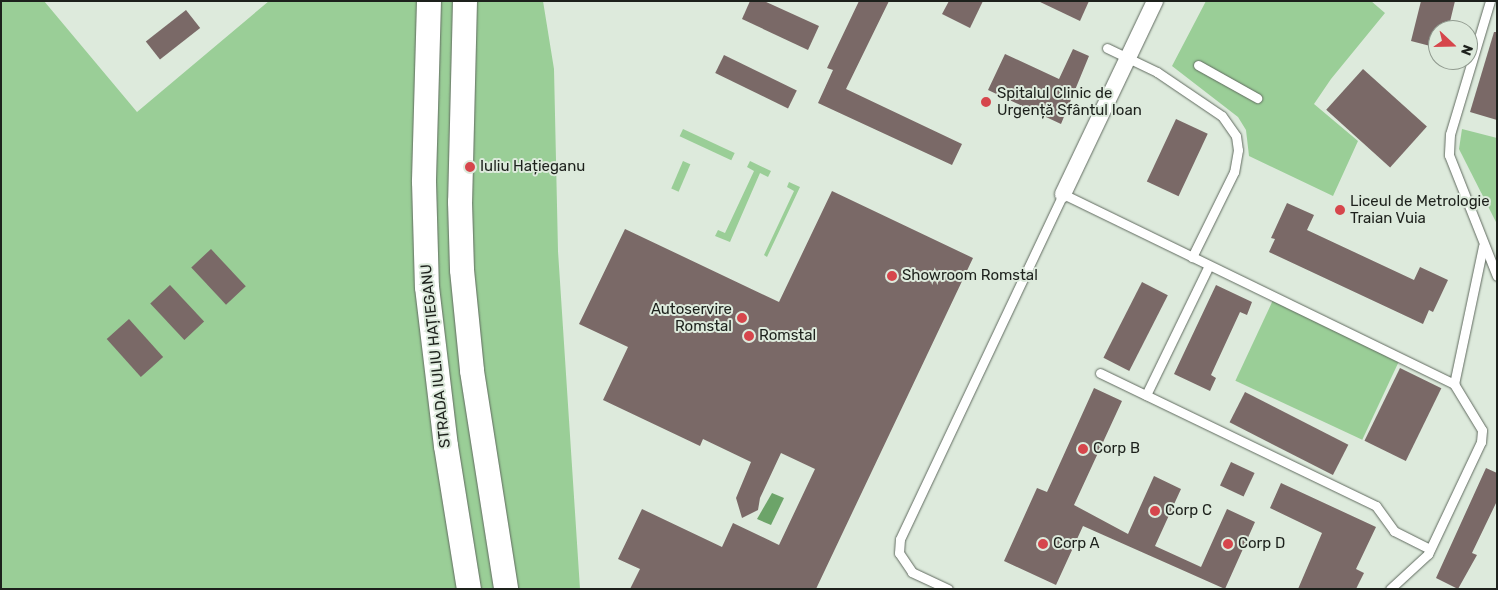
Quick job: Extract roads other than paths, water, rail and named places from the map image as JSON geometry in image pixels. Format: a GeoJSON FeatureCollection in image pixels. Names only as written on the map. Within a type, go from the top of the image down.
{"type":"FeatureCollection","features":[{"type":"Feature","properties":{"kind":"main road"},"geometry":{"type":"LineString","coordinates":[[465,1],[460,202],[462,270],[472,371],[506,589]]}},
{"type":"Feature","properties":{"kind":"main road"},"geometry":{"type":"LineString","coordinates":[[428,12],[464,26]]}},
{"type":"Feature","properties":{"kind":"main road","name":"STRADA IULIU HAȚIEGANU"},"geometry":{"type":"LineString","coordinates":[[428,12],[424,182],[427,288],[435,367],[469,589]]}},
{"type":"Feature","properties":{"kind":"street"},"geometry":{"type":"LineString","coordinates":[[1063,194],[1155,1]]}},
{"type":"Feature","properties":{"kind":"lane"},"geometry":{"type":"LineString","coordinates":[[1490,1],[1449,145],[1451,164],[1483,246],[1497,276]]}},
{"type":"Feature","properties":{"kind":"lane"},"geometry":{"type":"LineString","coordinates":[[1107,48],[1157,72],[1222,116],[1236,136],[1238,150],[1234,172],[1192,256]]}},
{"type":"Feature","properties":{"kind":"lane"},"geometry":{"type":"LineString","coordinates":[[1198,65],[1257,98]]}},
{"type":"Feature","properties":{"kind":"lane"},"geometry":{"type":"LineString","coordinates":[[948,589],[912,572],[899,553],[900,539],[1063,194],[1454,384],[1483,435],[1430,549],[1390,589]]}},
{"type":"Feature","properties":{"kind":"lane"},"geometry":{"type":"LineString","coordinates":[[1454,384],[1483,246]]}},
{"type":"Feature","properties":{"kind":"lane"},"geometry":{"type":"LineString","coordinates":[[1146,395],[1209,265]]}},
{"type":"Feature","properties":{"kind":"lane"},"geometry":{"type":"LineString","coordinates":[[1100,374],[1376,506],[1394,530],[1430,549]]}},
{"type":"Feature","properties":{"kind":"place","name":"Spitalul Clinic de Urgență Sfântul Ioan"},"geometry":{"type":"Point","coordinates":[986,102]}},
{"type":"Feature","properties":{"kind":"place","name":"Iuliu Hațieganu"},"geometry":{"type":"Point","coordinates":[470,167]}},
{"type":"Feature","properties":{"kind":"place","name":"Liceul de Metrologie Traian Vuia"},"geometry":{"type":"Point","coordinates":[1340,210]}},
{"type":"Feature","properties":{"kind":"place","name":"Showroom Romstal"},"geometry":{"type":"Point","coordinates":[892,276]}},
{"type":"Feature","properties":{"kind":"place","name":"Autoservire Romstal"},"geometry":{"type":"Point","coordinates":[742,318]}},
{"type":"Feature","properties":{"kind":"place","name":"Romstal"},"geometry":{"type":"Point","coordinates":[749,336]}},
{"type":"Feature","properties":{"kind":"place","name":"Corp B"},"geometry":{"type":"Point","coordinates":[1083,449]}},
{"type":"Feature","properties":{"kind":"place","name":"Corp C"},"geometry":{"type":"Point","coordinates":[1155,511]}},
{"type":"Feature","properties":{"kind":"place","name":"Corp A"},"geometry":{"type":"Point","coordinates":[1043,544]}},
{"type":"Feature","properties":{"kind":"place","name":"Corp D"},"geometry":{"type":"Point","coordinates":[1228,544]}}]}
